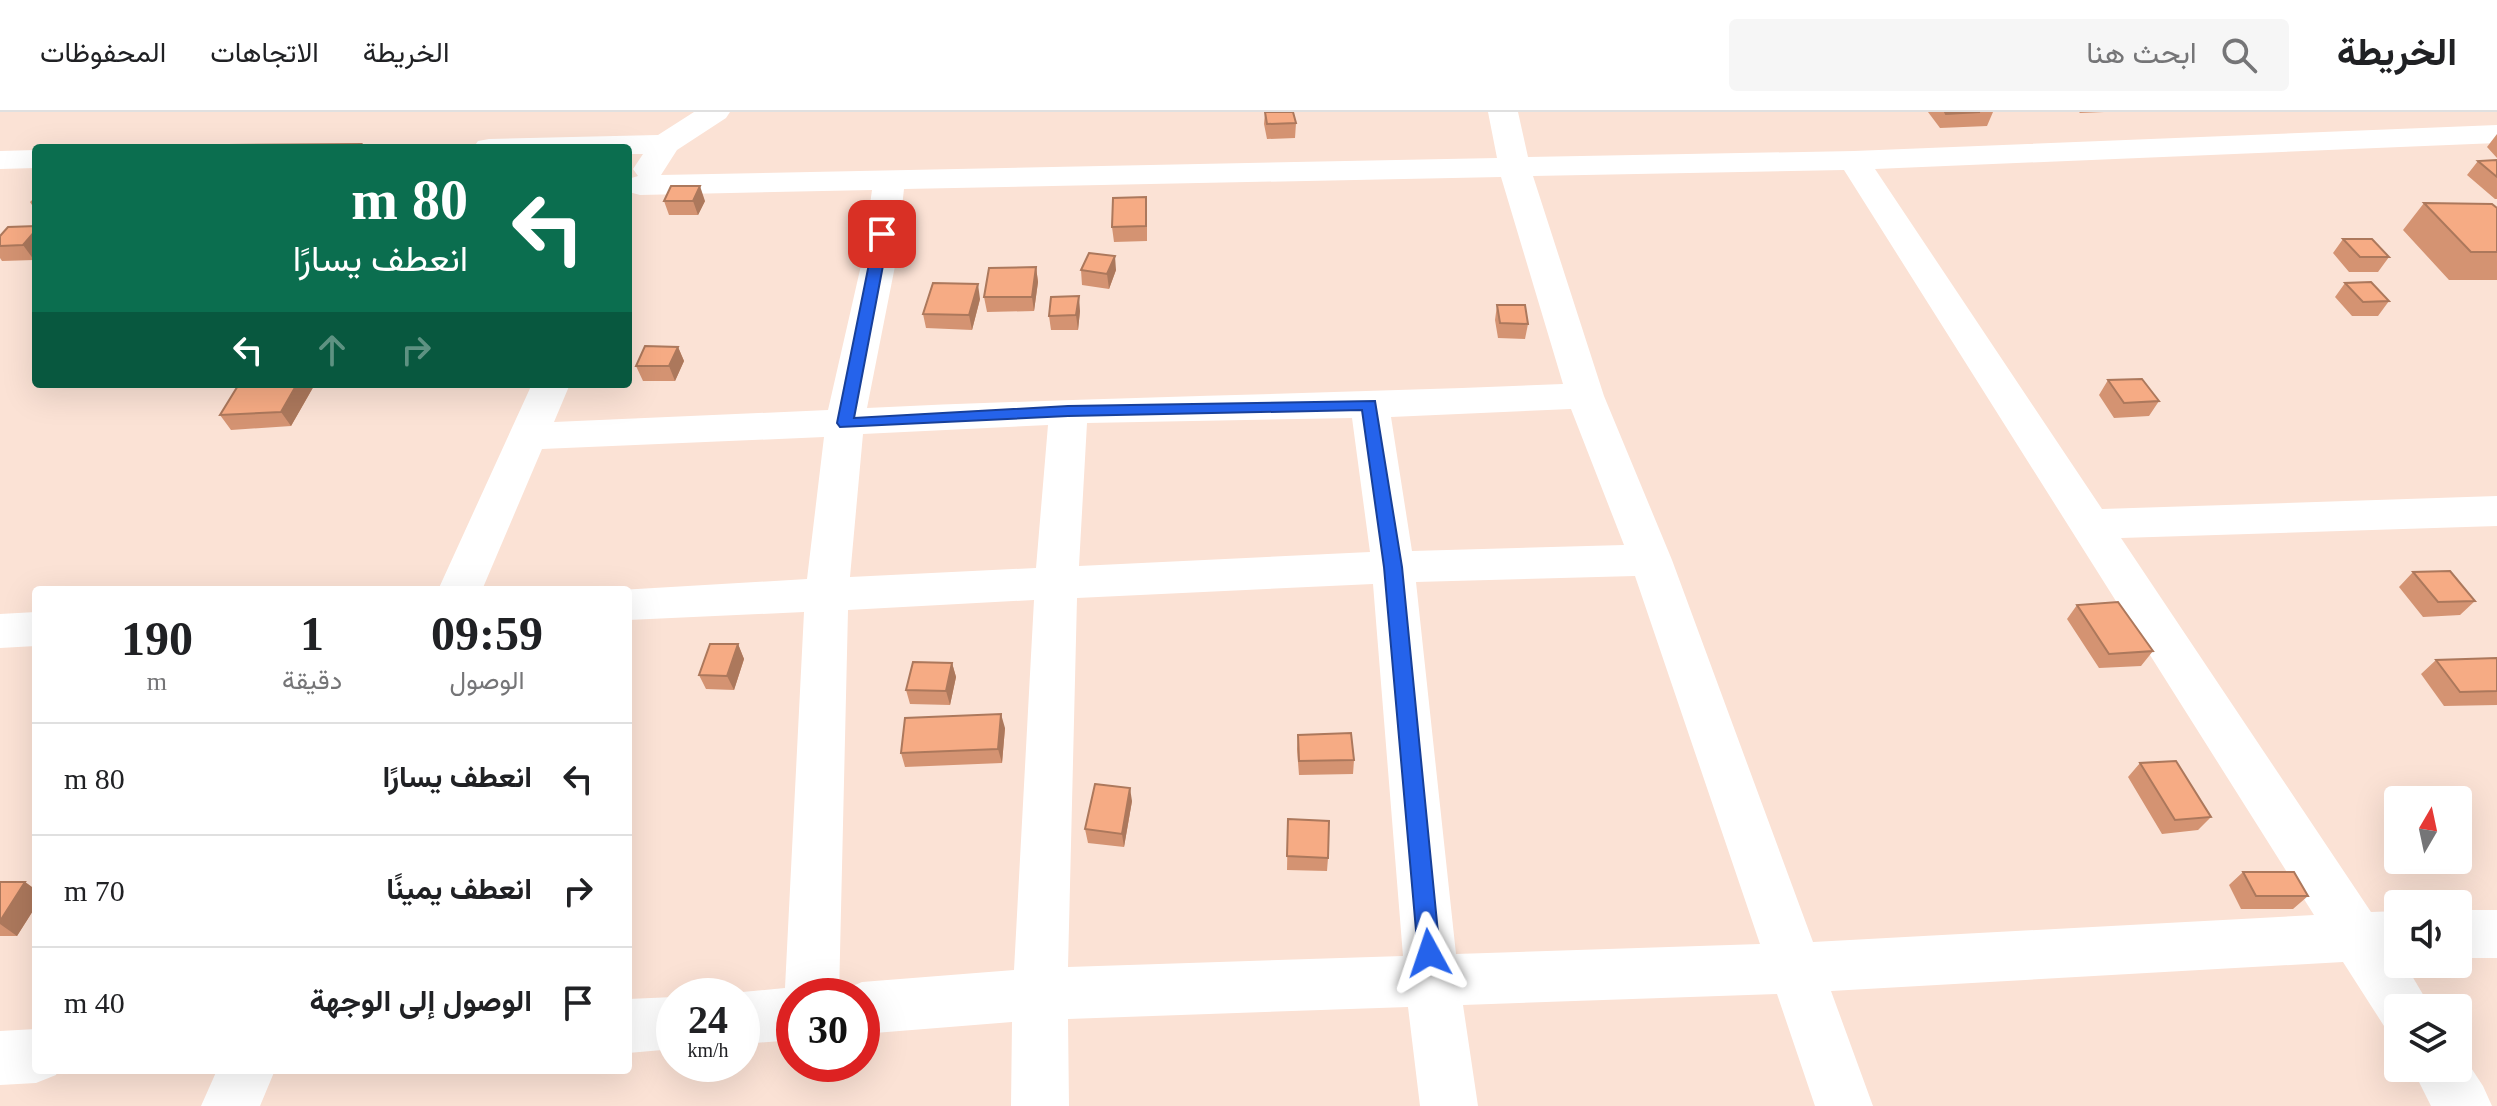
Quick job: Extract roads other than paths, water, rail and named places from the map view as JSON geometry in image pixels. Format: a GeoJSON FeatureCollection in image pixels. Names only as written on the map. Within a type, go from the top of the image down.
{"type":"FeatureCollection","features":[{"type":"Feature","properties":{"kind":"street"},"geometry":{"type":"LineString","coordinates":[[634,198],[665,144],[715,112]]}},
{"type":"Feature","properties":{"kind":"street"},"geometry":{"type":"LineString","coordinates":[[1503,112],[1514,166],[1585,396],[1651,560],[1844,1106]]}},
{"type":"Feature","properties":{"kind":"street"},"geometry":{"type":"LineString","coordinates":[[634,198],[889,180],[1854,160],[2497,134]]}},
{"type":"Feature","properties":{"kind":"street"},"geometry":{"type":"LineString","coordinates":[[632,145],[665,144]]}},
{"type":"Feature","properties":{"kind":"street"},"geometry":{"type":"LineString","coordinates":[[0,160],[32,159]]}},
{"type":"Feature","properties":{"kind":"street"},"geometry":{"type":"LineString","coordinates":[[1854,160],[2090,524],[2378,936],[2398,994]]}},
{"type":"Feature","properties":{"kind":"street"},"geometry":{"type":"LineString","coordinates":[[813,978],[827,594],[845,423],[879,261],[889,180]]}},
{"type":"Feature","properties":{"kind":"street"},"geometry":{"type":"LineString","coordinates":[[462,586],[549,388]]}},
{"type":"Feature","properties":{"kind":"street"},"geometry":{"type":"LineString","coordinates":[[528,436],[1068,411],[1370,405],[1585,396]]}},
{"type":"Feature","properties":{"kind":"street"},"geometry":{"type":"LineString","coordinates":[[1370,405],[1393,567],[1432,982],[1449,1106]]}},
{"type":"Feature","properties":{"kind":"street"},"geometry":{"type":"LineString","coordinates":[[1040,1106],[1040,994],[1055,585],[1068,411]]}},
{"type":"Feature","properties":{"kind":"street"},"geometry":{"type":"LineString","coordinates":[[2090,524],[2497,511]]}},
{"type":"Feature","properties":{"kind":"street"},"geometry":{"type":"LineString","coordinates":[[632,604],[1393,567],[1651,560]]}},
{"type":"Feature","properties":{"kind":"street"},"geometry":{"type":"LineString","coordinates":[[0,631],[32,629]]}},
{"type":"Feature","properties":{"kind":"street"},"geometry":{"type":"LineString","coordinates":[[2472,934],[2497,934]]}},
{"type":"Feature","properties":{"kind":"street"},"geometry":{"type":"LineString","coordinates":[[880,1007],[1040,994],[1796,968],[2378,936]]}},
{"type":"Feature","properties":{"kind":"street"},"geometry":{"type":"LineString","coordinates":[[632,1026],[656,1024]]}},
{"type":"Feature","properties":{"kind":"street"},"geometry":{"type":"LineString","coordinates":[[0,1058],[32,1056]]}},
{"type":"Feature","properties":{"kind":"street"},"geometry":{"type":"LineString","coordinates":[[230,1106],[245,1074]]}},
{"type":"Feature","properties":{"kind":"street"},"geometry":{"type":"LineString","coordinates":[[2448,1082],[2463,1106]]}}]}
